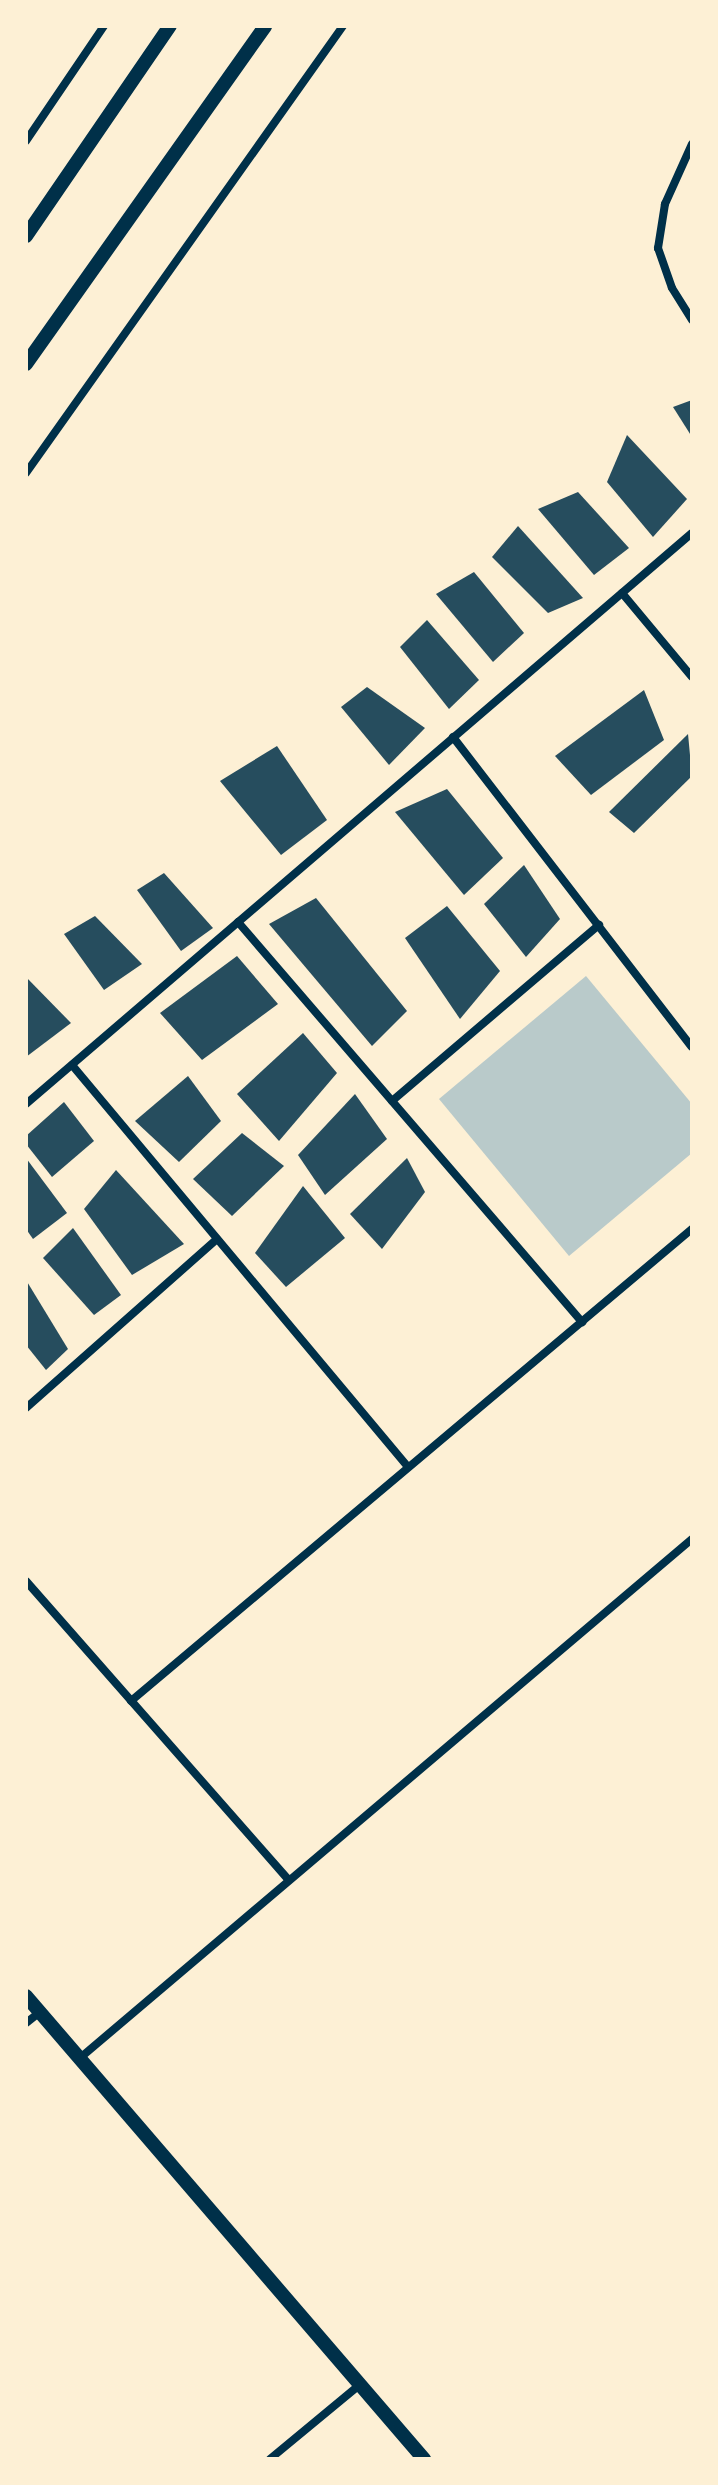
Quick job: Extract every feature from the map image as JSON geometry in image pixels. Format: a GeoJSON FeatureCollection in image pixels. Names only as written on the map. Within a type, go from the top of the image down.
{"type":"FeatureCollection","features":[{"type":"Feature","properties":{"kind":"street"},"geometry":{"type":"LineString","coordinates":[[26,141],[104,26]]}},
{"type":"Feature","properties":{"kind":"street"},"geometry":{"type":"LineString","coordinates":[[26,236],[170,26]]}},
{"type":"Feature","properties":{"kind":"street"},"geometry":{"type":"LineString","coordinates":[[26,364],[265,26]]}},
{"type":"Feature","properties":{"kind":"street"},"geometry":{"type":"LineString","coordinates":[[26,473],[343,26]]}},
{"type":"Feature","properties":{"kind":"street"},"geometry":{"type":"LineString","coordinates":[[692,144],[665,204],[658,248],[672,288],[692,320]]}},
{"type":"Feature","properties":{"kind":"street"},"geometry":{"type":"LineString","coordinates":[[26,1104],[692,533]]}},
{"type":"Feature","properties":{"kind":"street"},"geometry":{"type":"LineString","coordinates":[[622,593],[692,677]]}},
{"type":"Feature","properties":{"kind":"street"},"geometry":{"type":"LineString","coordinates":[[453,737],[692,1047]]}},
{"type":"Feature","properties":{"kind":"street"},"geometry":{"type":"LineString","coordinates":[[238,922],[582,1322]]}},
{"type":"Feature","properties":{"kind":"street"},"geometry":{"type":"LineString","coordinates":[[392,1101],[599,925]]}},
{"type":"Feature","properties":{"kind":"street"},"geometry":{"type":"LineString","coordinates":[[72,1065],[408,1467]]}},
{"type":"Feature","properties":{"kind":"street"},"geometry":{"type":"LineString","coordinates":[[131,1701],[692,1229]]}},
{"type":"Feature","properties":{"kind":"street"},"geometry":{"type":"LineString","coordinates":[[26,1408],[217,1239]]}},
{"type":"Feature","properties":{"kind":"street"},"geometry":{"type":"LineString","coordinates":[[80,2058],[692,1539]]}},
{"type":"Feature","properties":{"kind":"street"},"geometry":{"type":"LineString","coordinates":[[26,1581],[289,1880]]}},
{"type":"Feature","properties":{"kind":"street"},"geometry":{"type":"LineString","coordinates":[[26,1996],[363,2382],[424,2459]]}},
{"type":"Feature","properties":{"kind":"street"},"geometry":{"type":"LineString","coordinates":[[26,2023],[40,2012]]}},
{"type":"Feature","properties":{"kind":"street"},"geometry":{"type":"LineString","coordinates":[[270,2459],[363,2382]]}},
{"type":"Feature","properties":{"kind":"shaded area"},"geometry":{"type":"Polygon","coordinates":[[[586,976],[692,1104],[692,1153],[569,1256],[439,1099],[586,976]]]}},
{"type":"Feature","properties":{"kind":"building"},"geometry":{"type":"Polygon","coordinates":[[[692,400],[692,437],[673,407],[692,400]]]}},
{"type":"Feature","properties":{"kind":"building"},"geometry":{"type":"Polygon","coordinates":[[[627,435],[687,499],[653,537],[607,482],[627,435]]]}},
{"type":"Feature","properties":{"kind":"building"},"geometry":{"type":"Polygon","coordinates":[[[578,492],[629,548],[594,575],[538,509],[578,492]]]}},
{"type":"Feature","properties":{"kind":"building"},"geometry":{"type":"Polygon","coordinates":[[[518,526],[583,598],[548,613],[492,557],[518,526]]]}},
{"type":"Feature","properties":{"kind":"building"},"geometry":{"type":"Polygon","coordinates":[[[474,572],[524,633],[493,662],[436,594],[474,572]]]}},
{"type":"Feature","properties":{"kind":"building"},"geometry":{"type":"Polygon","coordinates":[[[427,620],[479,680],[449,709],[400,647],[427,620]]]}},
{"type":"Feature","properties":{"kind":"building"},"geometry":{"type":"Polygon","coordinates":[[[367,687],[425,728],[389,765],[341,707],[367,687]]]}},
{"type":"Feature","properties":{"kind":"building"},"geometry":{"type":"Polygon","coordinates":[[[644,690],[664,740],[591,795],[555,756],[644,690]]]}},
{"type":"Feature","properties":{"kind":"building"},"geometry":{"type":"Polygon","coordinates":[[[688,734],[692,776],[634,833],[609,812],[688,734]]]}},
{"type":"Feature","properties":{"kind":"building"},"geometry":{"type":"Polygon","coordinates":[[[277,746],[327,820],[281,855],[220,781],[277,746]]]}},
{"type":"Feature","properties":{"kind":"building"},"geometry":{"type":"Polygon","coordinates":[[[447,789],[503,858],[464,895],[395,812],[447,789]]]}},
{"type":"Feature","properties":{"kind":"building"},"geometry":{"type":"Polygon","coordinates":[[[524,865],[560,919],[526,957],[484,904],[524,865]]]}},
{"type":"Feature","properties":{"kind":"building"},"geometry":{"type":"Polygon","coordinates":[[[164,873],[213,928],[181,951],[137,890],[164,873]]]}},
{"type":"Feature","properties":{"kind":"building"},"geometry":{"type":"Polygon","coordinates":[[[316,898],[407,1011],[372,1046],[269,924],[316,898]]]}},
{"type":"Feature","properties":{"kind":"building"},"geometry":{"type":"Polygon","coordinates":[[[447,906],[500,971],[460,1019],[405,938],[447,906]]]}},
{"type":"Feature","properties":{"kind":"building"},"geometry":{"type":"Polygon","coordinates":[[[95,916],[142,964],[104,990],[64,934],[95,916]]]}},
{"type":"Feature","properties":{"kind":"building"},"geometry":{"type":"Polygon","coordinates":[[[237,956],[278,1004],[202,1060],[160,1013],[237,956]]]}},
{"type":"Feature","properties":{"kind":"building"},"geometry":{"type":"Polygon","coordinates":[[[26,977],[71,1023],[26,1057],[26,977]]]}},
{"type":"Feature","properties":{"kind":"building"},"geometry":{"type":"Polygon","coordinates":[[[303,1033],[337,1073],[279,1141],[237,1094],[303,1033]]]}},
{"type":"Feature","properties":{"kind":"building"},"geometry":{"type":"Polygon","coordinates":[[[188,1076],[221,1121],[179,1162],[135,1121],[188,1076]]]}},
{"type":"Feature","properties":{"kind":"building"},"geometry":{"type":"Polygon","coordinates":[[[355,1094],[387,1139],[325,1195],[298,1155],[355,1094]]]}},
{"type":"Feature","properties":{"kind":"building"},"geometry":{"type":"Polygon","coordinates":[[[64,1102],[94,1141],[52,1177],[26,1144],[26,1136],[64,1102]]]}},
{"type":"Feature","properties":{"kind":"building"},"geometry":{"type":"Polygon","coordinates":[[[242,1133],[284,1166],[232,1216],[193,1179],[242,1133]]]}},
{"type":"Feature","properties":{"kind":"building"},"geometry":{"type":"Polygon","coordinates":[[[26,1158],[67,1213],[33,1239],[26,1229],[26,1158]]]}},
{"type":"Feature","properties":{"kind":"building"},"geometry":{"type":"Polygon","coordinates":[[[407,1158],[425,1192],[382,1249],[350,1214],[407,1158]]]}},
{"type":"Feature","properties":{"kind":"building"},"geometry":{"type":"Polygon","coordinates":[[[116,1170],[184,1244],[132,1275],[84,1209],[116,1170]]]}},
{"type":"Feature","properties":{"kind":"building"},"geometry":{"type":"Polygon","coordinates":[[[303,1186],[345,1238],[286,1287],[255,1253],[303,1186]]]}},
{"type":"Feature","properties":{"kind":"building"},"geometry":{"type":"Polygon","coordinates":[[[73,1228],[121,1295],[94,1315],[43,1258],[73,1228]]]}},
{"type":"Feature","properties":{"kind":"building"},"geometry":{"type":"Polygon","coordinates":[[[26,1280],[68,1349],[46,1370],[26,1345],[26,1280]]]}}]}
